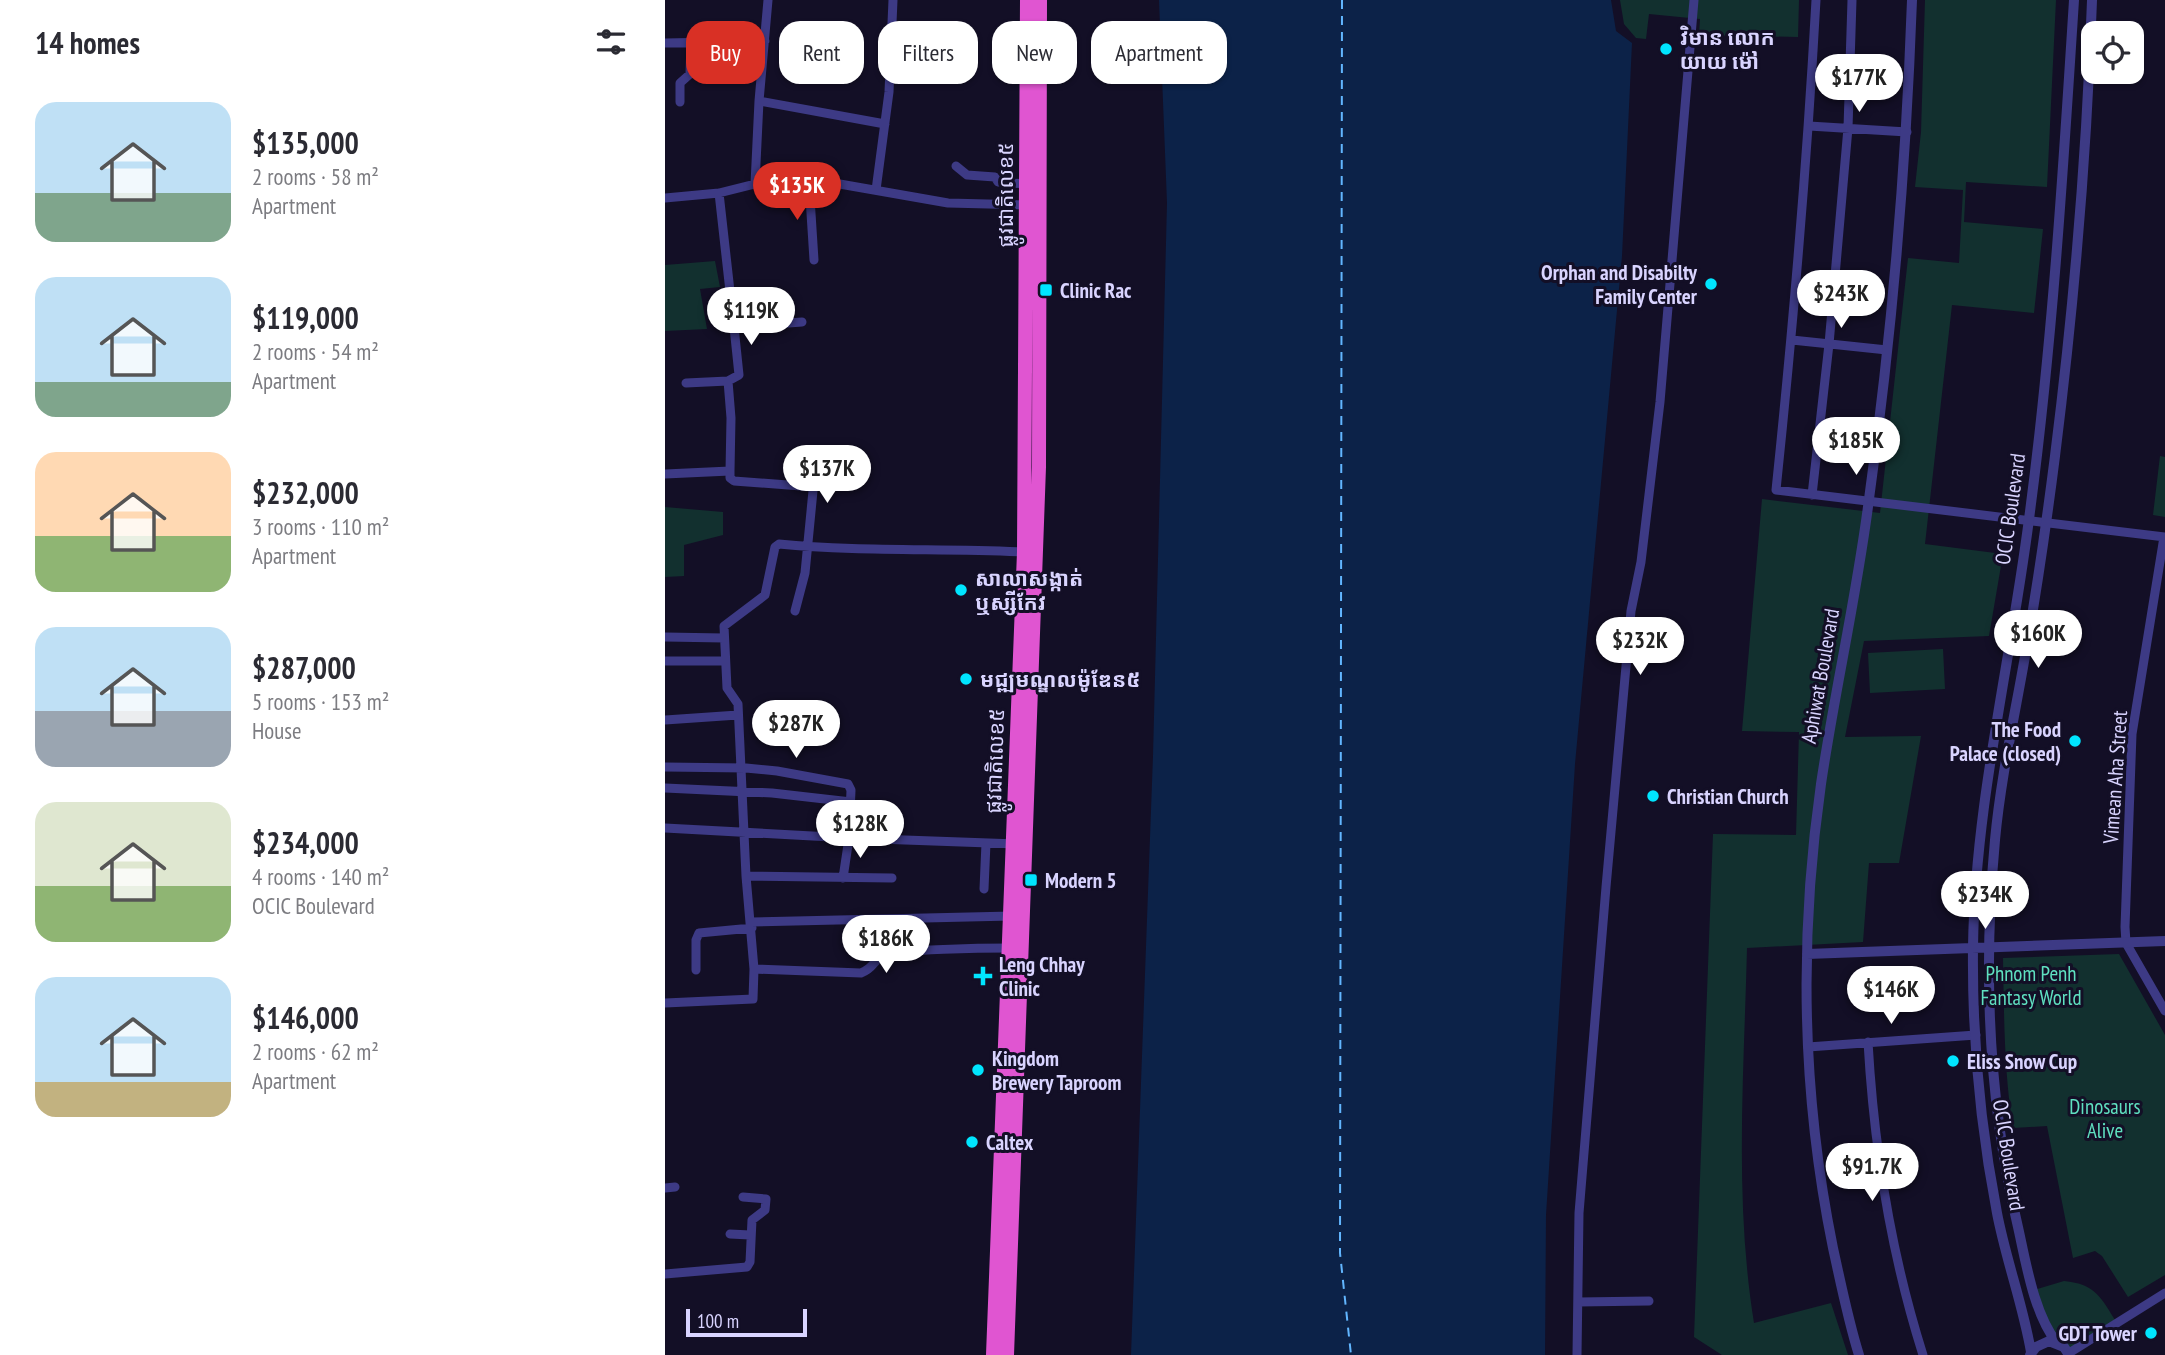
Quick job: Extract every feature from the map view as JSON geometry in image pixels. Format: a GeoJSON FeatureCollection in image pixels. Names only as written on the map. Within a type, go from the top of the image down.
{"type":"FeatureCollection","features":[{"type":"Feature","properties":{"kind":"highway","name":"ផ្លូវជាតិលេខ៥"},"geometry":{"type":"LineString","coordinates":[[1007,1355],[1016,916],[1039,467],[1033,205],[1026,184],[1027,0]]}},
{"type":"Feature","properties":{"kind":"highway","name":"ផ្លូវជាតិលេខ៥"},"geometry":{"type":"LineString","coordinates":[[1019,844],[1024,552],[1040,0]]}},
{"type":"Feature","properties":{"kind":"highway","name":"ផ្លូវជាតិលេខ៥"},"geometry":{"type":"LineString","coordinates":[[993,1355],[1015,948]]}},
{"type":"Feature","properties":{"kind":"street"},"geometry":{"type":"LineString","coordinates":[[765,41],[768,0]]}},
{"type":"Feature","properties":{"kind":"street"},"geometry":{"type":"LineString","coordinates":[[892,21],[893,0]]}},
{"type":"Feature","properties":{"kind":"street"},"geometry":{"type":"LineString","coordinates":[[1577,1355],[1579,1213],[1604,907],[1631,611],[1641,562],[1660,402],[1695,0]]}},
{"type":"Feature","properties":{"kind":"street"},"geometry":{"type":"LineString","coordinates":[[1816,0],[1809,126],[1776,491],[2164,537]]}},
{"type":"Feature","properties":{"kind":"street"},"geometry":{"type":"LineString","coordinates":[[1812,495],[1829,344],[1848,128],[1852,0]]}},
{"type":"Feature","properties":{"kind":"street","name":"Aphiwat Boulevard"},"geometry":{"type":"LineString","coordinates":[[1859,1355],[1848,1321],[1823,1196],[1809,1086],[1807,954],[1821,787],[1869,502],[1887,350],[1907,132],[1912,0]]}},
{"type":"Feature","properties":{"kind":"street","name":"OCIC Boulevard"},"geometry":{"type":"LineString","coordinates":[[2031,1354],[1990,1174],[1982,1116],[1973,947],[1980,839],[2029,521],[2061,208],[2074,0]]}},
{"type":"Feature","properties":{"kind":"street","name":"OCIC Boulevard"},"geometry":{"type":"LineString","coordinates":[[2057,1343],[2046,1329],[2025,1256],[2001,1146],[1992,1063],[1989,947],[1995,838],[2046,523],[2061,409],[2080,210],[2092,0]]}},
{"type":"Feature","properties":{"kind":"street"},"geometry":{"type":"LineString","coordinates":[[665,43],[686,43]]}},
{"type":"Feature","properties":{"kind":"street"},"geometry":{"type":"LineString","coordinates":[[680,102],[680,83],[686,78]]}},
{"type":"Feature","properties":{"kind":"street"},"geometry":{"type":"LineString","coordinates":[[755,184],[761,84]]}},
{"type":"Feature","properties":{"kind":"street"},"geometry":{"type":"LineString","coordinates":[[876,190],[888,84]]}},
{"type":"Feature","properties":{"kind":"street"},"geometry":{"type":"LineString","coordinates":[[759,102],[885,124]]}},
{"type":"Feature","properties":{"kind":"street"},"geometry":{"type":"LineString","coordinates":[[1809,126],[1907,132]]}},
{"type":"Feature","properties":{"kind":"street"},"geometry":{"type":"LineString","coordinates":[[956,166],[972,176],[995,177],[998,182],[1026,184]]}},
{"type":"Feature","properties":{"kind":"street"},"geometry":{"type":"LineString","coordinates":[[665,198],[719,192],[755,184],[809,182],[834,183],[948,203],[1033,205]]}},
{"type":"Feature","properties":{"kind":"street"},"geometry":{"type":"LineString","coordinates":[[809,182],[814,260]]}},
{"type":"Feature","properties":{"kind":"street"},"geometry":{"type":"LineString","coordinates":[[686,383],[728,381],[739,375],[719,192]]}},
{"type":"Feature","properties":{"kind":"street"},"geometry":{"type":"LineString","coordinates":[[733,327],[802,322]]}},
{"type":"Feature","properties":{"kind":"street"},"geometry":{"type":"LineString","coordinates":[[1791,340],[1887,350]]}},
{"type":"Feature","properties":{"kind":"street"},"geometry":{"type":"LineString","coordinates":[[728,381],[731,418],[730,478],[734,481],[814,487]]}},
{"type":"Feature","properties":{"kind":"street"},"geometry":{"type":"LineString","coordinates":[[795,611],[805,573],[815,460]]}},
{"type":"Feature","properties":{"kind":"street"},"geometry":{"type":"LineString","coordinates":[[665,474],[730,471]]}},
{"type":"Feature","properties":{"kind":"street","name":"Vimean Aha Street"},"geometry":{"type":"LineString","coordinates":[[2126,943],[2132,734],[2164,537]]}},
{"type":"Feature","properties":{"kind":"street"},"geometry":{"type":"LineString","coordinates":[[665,1003],[753,999],[754,969],[737,701],[728,693],[724,624],[765,595],[775,547],[779,544],[808,548],[1024,552]]}},
{"type":"Feature","properties":{"kind":"street"},"geometry":{"type":"LineString","coordinates":[[665,637],[724,638]]}},
{"type":"Feature","properties":{"kind":"street"},"geometry":{"type":"LineString","coordinates":[[665,661],[725,661]]}},
{"type":"Feature","properties":{"kind":"street"},"geometry":{"type":"LineString","coordinates":[[665,720],[738,716]]}},
{"type":"Feature","properties":{"kind":"street"},"geometry":{"type":"LineString","coordinates":[[665,767],[777,771],[848,784],[851,802],[843,878]]}},
{"type":"Feature","properties":{"kind":"street"},"geometry":{"type":"LineString","coordinates":[[665,788],[741,791],[851,802]]}},
{"type":"Feature","properties":{"kind":"street"},"geometry":{"type":"LineString","coordinates":[[665,833],[665,828],[1019,844]]}},
{"type":"Feature","properties":{"kind":"street"},"geometry":{"type":"LineString","coordinates":[[984,888],[986,843]]}},
{"type":"Feature","properties":{"kind":"street"},"geometry":{"type":"LineString","coordinates":[[746,876],[892,878]]}},
{"type":"Feature","properties":{"kind":"street"},"geometry":{"type":"LineString","coordinates":[[697,970],[696,940],[699,933],[751,925],[1016,916]]}},
{"type":"Feature","properties":{"kind":"street"},"geometry":{"type":"LineString","coordinates":[[1807,954],[2165,941]]}},
{"type":"Feature","properties":{"kind":"street"},"geometry":{"type":"LineString","coordinates":[[2126,943],[2165,1011]]}},
{"type":"Feature","properties":{"kind":"street"},"geometry":{"type":"LineString","coordinates":[[754,969],[861,973],[884,955],[1015,948]]}},
{"type":"Feature","properties":{"kind":"street"},"geometry":{"type":"LineString","coordinates":[[1808,1047],[1976,1035]]}},
{"type":"Feature","properties":{"kind":"street"},"geometry":{"type":"LineString","coordinates":[[1868,1042],[1883,1186],[1908,1306],[1923,1355]]}},
{"type":"Feature","properties":{"kind":"street"},"geometry":{"type":"LineString","coordinates":[[665,1274],[747,1267],[750,1262],[752,1220],[765,1210],[766,1199],[743,1197]]}},
{"type":"Feature","properties":{"kind":"street"},"geometry":{"type":"LineString","coordinates":[[730,1234],[750,1235]]}},
{"type":"Feature","properties":{"kind":"street"},"geometry":{"type":"LineString","coordinates":[[2031,1354],[2042,1343],[2057,1343],[2069,1354],[2165,1293]]}},
{"type":"Feature","properties":{"kind":"street"},"geometry":{"type":"LineString","coordinates":[[1578,1302],[1649,1301]]}},
{"type":"Feature","properties":{"kind":"green space"},"geometry":{"type":"Polygon","coordinates":[[[1620,0],[1799,0],[1798,37],[1699,35],[1700,19],[1649,14],[1646,39],[1636,38],[1624,24],[1620,0]]]}},
{"type":"Feature","properties":{"kind":"green space"},"geometry":{"type":"Polygon","coordinates":[[[1925,0],[2056,0],[2047,187],[1966,182],[1964,222],[2043,229],[2034,313],[1952,305],[1925,544],[2003,554],[1989,636],[1864,641],[1845,737],[1921,736],[1899,863],[1869,863],[1863,942],[1747,948],[1742,1183],[1754,1323],[1831,1303],[1848,1355],[1722,1355],[1694,1337],[1713,834],[1796,835],[1799,732],[1742,731],[1762,499],[1880,513],[1908,258],[1959,263],[1963,190],[1915,187],[1921,132],[1925,0]]]}},
{"type":"Feature","properties":{"kind":"green space"},"geometry":{"type":"Polygon","coordinates":[[[715,261],[720,287],[700,289],[707,329],[665,331],[665,265],[715,261]]]}},
{"type":"Feature","properties":{"kind":"green space"},"geometry":{"type":"Polygon","coordinates":[[[2160,456],[2165,457],[2165,517],[2153,515],[2160,456]]]}},
{"type":"Feature","properties":{"kind":"green space"},"geometry":{"type":"Polygon","coordinates":[[[665,507],[723,512],[723,535],[684,545],[684,576],[665,577],[665,507]]]}},
{"type":"Feature","properties":{"kind":"green space"},"geometry":{"type":"Polygon","coordinates":[[[1943,649],[1945,689],[1870,693],[1868,653],[1943,649]]]}},
{"type":"Feature","properties":{"kind":"green space","name":"Dinosaurs Alive"},"geometry":{"type":"Polygon","coordinates":[[[2119,954],[2165,1035],[2165,1275],[2128,1297],[2102,1256],[2095,1251],[2073,1258],[2047,1126],[2013,1128],[2004,1022],[2003,958],[2119,954]]]}},
{"type":"Feature","properties":{"kind":"green space"},"geometry":{"type":"Polygon","coordinates":[[[2064,1281],[2091,1289],[2117,1323],[2069,1353],[2057,1343],[2034,1290],[2064,1281]]]}},
{"type":"Feature","properties":{"kind":"water"},"geometry":{"type":"Polygon","coordinates":[[[1159,0],[1611,0],[1616,31],[1632,43],[1622,256],[1575,764],[1546,1215],[1545,1355],[1131,1355],[1153,756],[1167,203],[1162,84],[1227,84],[1227,21],[1160,21],[1159,0]]]}},
{"type":"Feature","properties":{"kind":"ferry route"},"geometry":{"type":"LineString","coordinates":[[1342,0],[1340,1253],[1351,1355]]}},
{"type":"Feature","properties":{"kind":"place","name":"វិមាន លោក យាយ ម៉ៅ"},"geometry":{"type":"Point","coordinates":[1666,49]}},
{"type":"Feature","properties":{"kind":"place","name":"Orphan and Disabilty Family Center"},"geometry":{"type":"Point","coordinates":[1711,284]}},
{"type":"Feature","properties":{"kind":"place","name":"Clinic Rac"},"geometry":{"type":"Point","coordinates":[1046,290]}},
{"type":"Feature","properties":{"kind":"place","name":"សាលាសង្កាត់ ឬស្សីកែវ"},"geometry":{"type":"Point","coordinates":[961,590]}},
{"type":"Feature","properties":{"kind":"place","name":"មជ្ឍមណ្ឌលម៉ូឌែន៥"},"geometry":{"type":"Point","coordinates":[966,679]}},
{"type":"Feature","properties":{"kind":"place","name":"The Food Palace (closed)"},"geometry":{"type":"Point","coordinates":[2075,741]}},
{"type":"Feature","properties":{"kind":"place","name":"Christian Church"},"geometry":{"type":"Point","coordinates":[1653,796]}},
{"type":"Feature","properties":{"kind":"place","name":"Modern 5"},"geometry":{"type":"Point","coordinates":[1031,880]}},
{"type":"Feature","properties":{"kind":"place","name":"Leng Chhay Clinic"},"geometry":{"type":"Point","coordinates":[983,976]}},
{"type":"Feature","properties":{"kind":"place","name":"Eliss Snow Cup"},"geometry":{"type":"Point","coordinates":[1953,1061]}},
{"type":"Feature","properties":{"kind":"place","name":"Kingdom Brewery Taproom"},"geometry":{"type":"Point","coordinates":[978,1070]}},
{"type":"Feature","properties":{"kind":"place","name":"Caltex"},"geometry":{"type":"Point","coordinates":[972,1142]}},
{"type":"Feature","properties":{"kind":"place","name":"GDT Tower"},"geometry":{"type":"Point","coordinates":[2151,1333]}},
{"type":"Feature","properties":{"kind":"park label","name":"Phnom Penh Fantasy World"},"geometry":{"type":"Point","coordinates":[2031,985]}}]}
